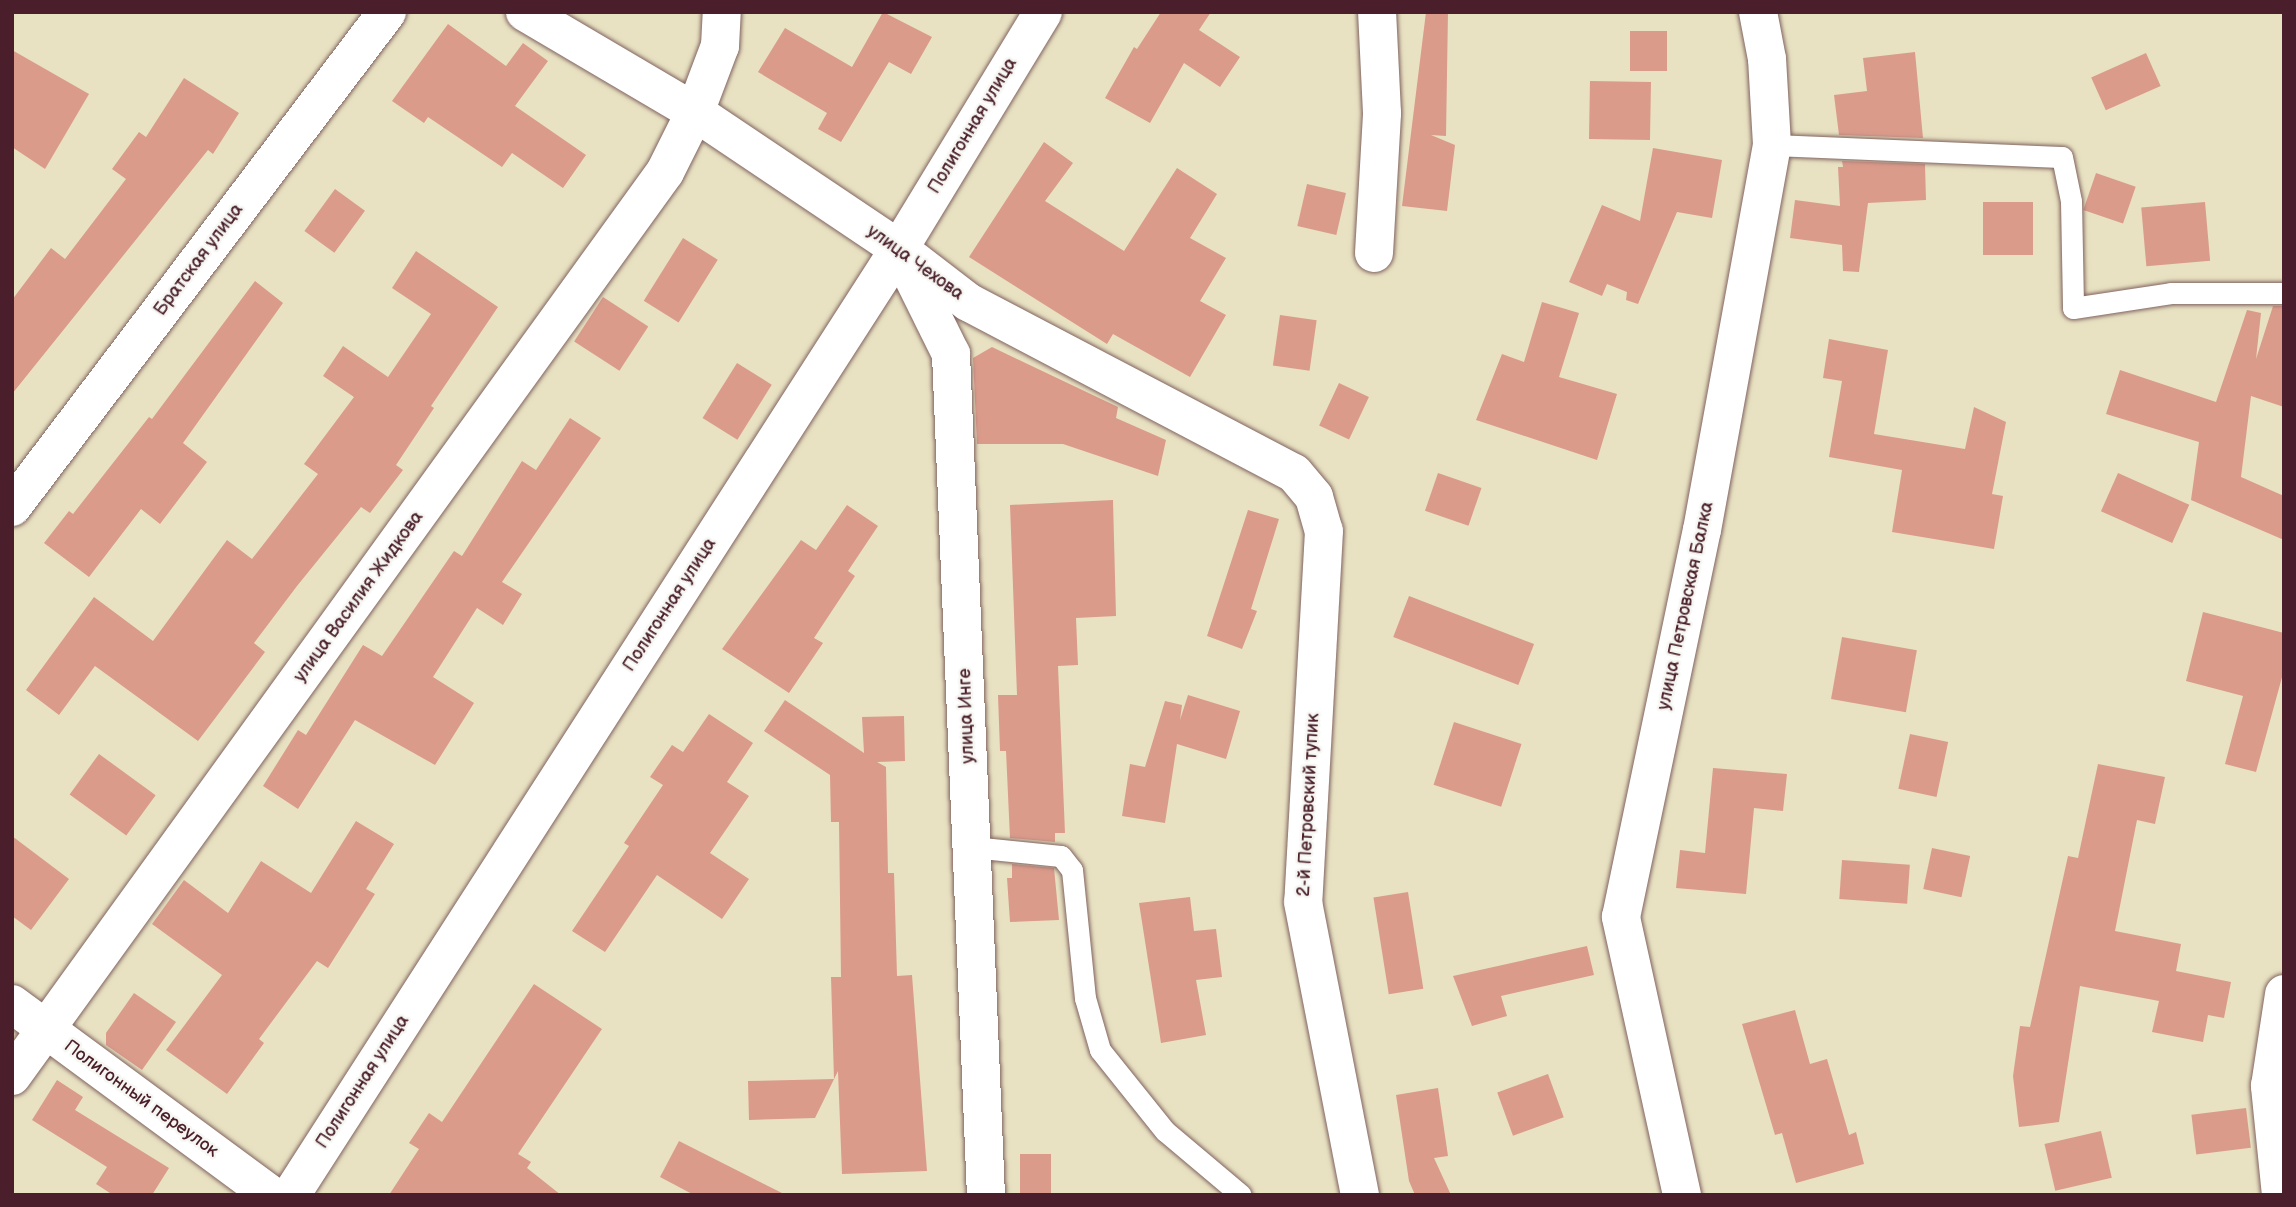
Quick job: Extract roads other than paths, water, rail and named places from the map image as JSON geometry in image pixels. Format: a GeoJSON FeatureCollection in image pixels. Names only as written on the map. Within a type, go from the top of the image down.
{"type":"FeatureCollection","features":[{"type":"Feature","properties":{"kind":"street","name":"Братская улица"},"geometry":{"type":"LineString","coordinates":[[12,507],[387,12]]}},
{"type":"Feature","properties":{"kind":"street","name":"улица Чехова"},"geometry":{"type":"LineString","coordinates":[[525,12],[695,112],[899,249],[968,302],[1294,473],[1314,497]]}},
{"type":"Feature","properties":{"kind":"street"},"geometry":{"type":"LineString","coordinates":[[695,112],[720,46],[722,12]]}},
{"type":"Feature","properties":{"kind":"street","name":"Полигонная улица"},"geometry":{"type":"LineString","coordinates":[[291,1195],[899,249],[1043,12]]}},
{"type":"Feature","properties":{"kind":"street"},"geometry":{"type":"LineString","coordinates":[[1374,253],[1382,113],[1377,12]]}},
{"type":"Feature","properties":{"kind":"street","name":"улица Петровская Балка"},"geometry":{"type":"LineString","coordinates":[[1682,1195],[1621,917],[1702,530],[1772,145],[1767,59],[1758,12]]}},
{"type":"Feature","properties":{"kind":"street","name":"улица Василия Жидкова"},"geometry":{"type":"LineString","coordinates":[[12,1076],[665,173],[695,112]]}},
{"type":"Feature","properties":{"kind":"street","name":"улица Инге"},"geometry":{"type":"LineString","coordinates":[[899,249],[951,354],[986,1195]]}},
{"type":"Feature","properties":{"kind":"street","name":"2-й Петровский тупик"},"geometry":{"type":"LineString","coordinates":[[1314,497],[1324,531],[1303,902],[1360,1195]]}},
{"type":"Feature","properties":{"kind":"street"},"geometry":{"type":"LineString","coordinates":[[2281,1195],[2270,1086],[2284,994]]}},
{"type":"Feature","properties":{"kind":"street","name":"Полигонный переулок"},"geometry":{"type":"LineString","coordinates":[[12,1004],[271,1195]]}},
{"type":"Feature","properties":{"kind":"lane"},"geometry":{"type":"LineString","coordinates":[[1772,145],[2062,157],[2071,201],[2073,308],[2171,293],[2284,293]]}},
{"type":"Feature","properties":{"kind":"lane"},"geometry":{"type":"LineString","coordinates":[[972,847],[1061,856],[1072,870],[1085,998],[1100,1050],[1166,1131],[1241,1195]]}}]}
